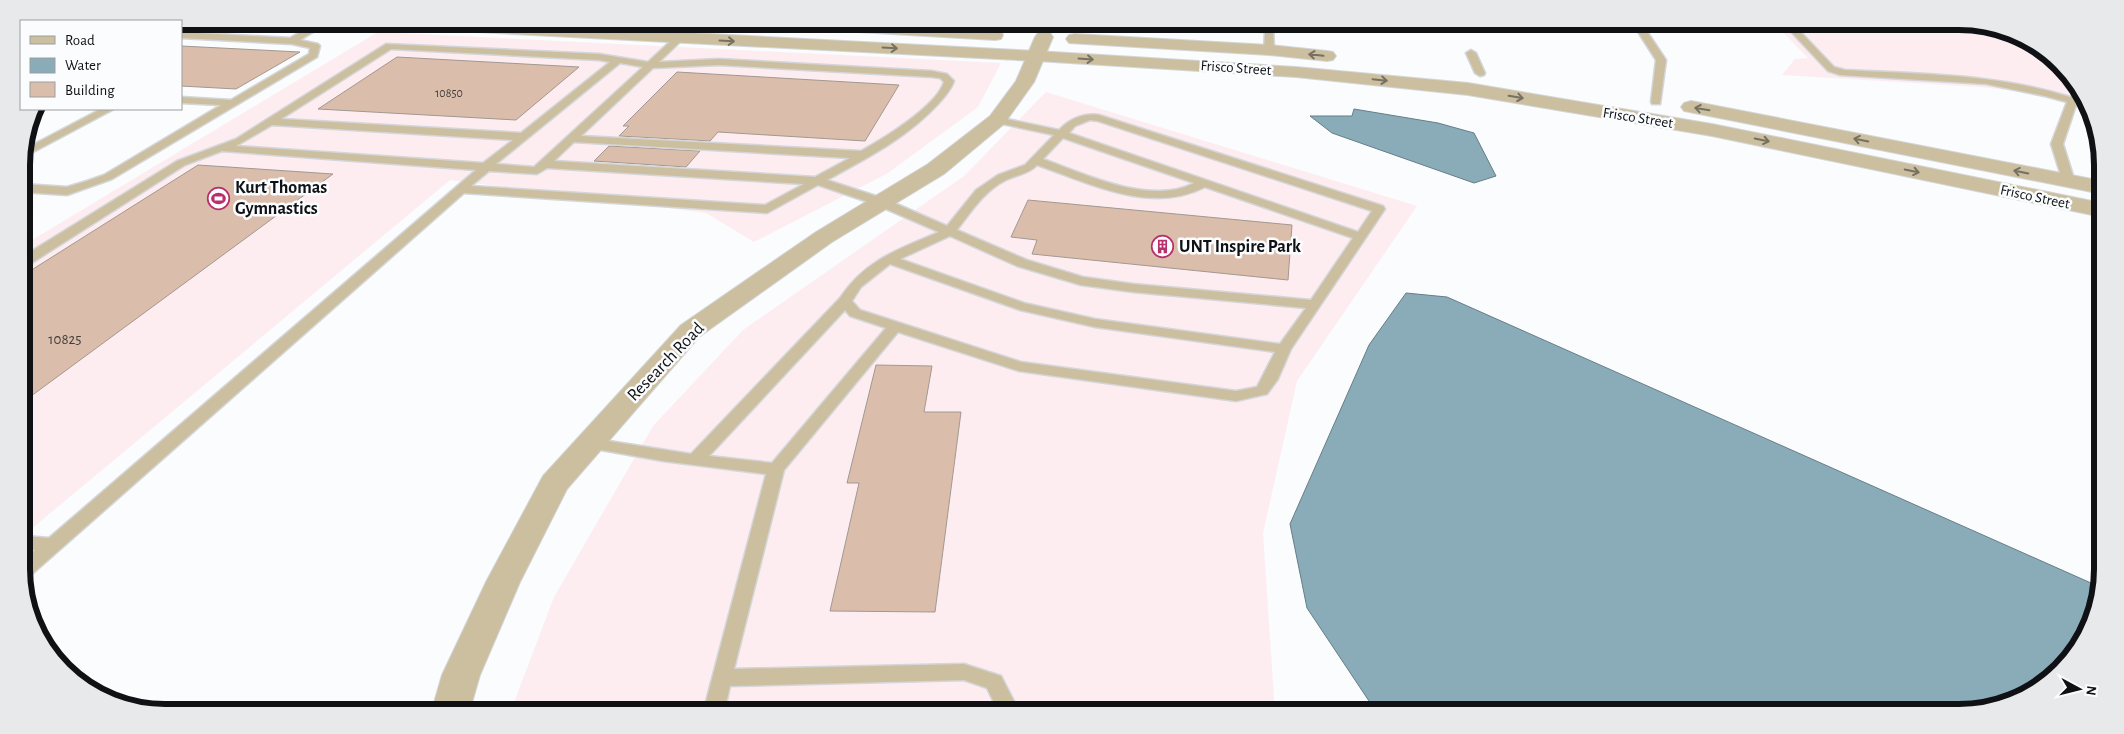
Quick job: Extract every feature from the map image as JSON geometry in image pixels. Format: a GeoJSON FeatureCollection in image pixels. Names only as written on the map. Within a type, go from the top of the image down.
{"type":"FeatureCollection","features":[{"type":"Feature","properties":{"kind":"street","name":"Frisco Street"},"geometry":{"type":"LineString","coordinates":[[529,30],[679,38],[1034,37],[1296,72],[1468,89],[1712,130],[2094,208]]}},
{"type":"Feature","properties":{"kind":"street"},"geometry":{"type":"LineString","coordinates":[[679,38],[688,30]]}},
{"type":"Feature","properties":{"kind":"street","name":"Frisco Street"},"geometry":{"type":"LineString","coordinates":[[912,30],[1269,50],[1345,58]]}},
{"type":"Feature","properties":{"kind":"street","name":"Research Road"},"geometry":{"type":"LineString","coordinates":[[453,704],[461,675],[503,582],[554,484],[690,331],[824,237],[936,169],[997,120],[1025,82],[1034,37]]}},
{"type":"Feature","properties":{"kind":"street"},"geometry":{"type":"LineString","coordinates":[[1460,71],[1499,76]]}},
{"type":"Feature","properties":{"kind":"street"},"geometry":{"type":"LineString","coordinates":[[1468,89],[1480,73]]}},
{"type":"Feature","properties":{"kind":"street","name":"Frisco Street"},"geometry":{"type":"LineString","coordinates":[[1636,98],[1741,116],[2094,187]]}},
{"type":"Feature","properties":{"kind":"lane"},"geometry":{"type":"LineString","coordinates":[[292,41],[311,30]]}},
{"type":"Feature","properties":{"kind":"lane"},"geometry":{"type":"LineString","coordinates":[[1269,50],[1271,30]]}},
{"type":"Feature","properties":{"kind":"lane"},"geometry":{"type":"LineString","coordinates":[[1641,30],[1662,60],[1656,102]]}},
{"type":"Feature","properties":{"kind":"lane"},"geometry":{"type":"LineString","coordinates":[[1794,30],[1831,68],[1844,73],[1986,81],[2077,100]]}},
{"type":"Feature","properties":{"kind":"lane"},"geometry":{"type":"LineString","coordinates":[[30,189],[67,191],[108,177],[314,55],[315,46],[292,41],[182,35]]}},
{"type":"Feature","properties":{"kind":"lane"},"geometry":{"type":"LineString","coordinates":[[222,149],[538,171],[679,38]]}},
{"type":"Feature","properties":{"kind":"lane"},"geometry":{"type":"LineString","coordinates":[[30,258],[181,164],[240,141],[389,46],[599,57],[650,65],[719,62],[932,74],[948,78],[950,81],[947,88],[924,114],[892,138],[767,209],[462,188]]}},
{"type":"Feature","properties":{"kind":"lane"},"geometry":{"type":"LineString","coordinates":[[1470,53],[1480,73]]}},
{"type":"Feature","properties":{"kind":"lane"},"geometry":{"type":"LineString","coordinates":[[30,565],[486,167],[617,61]]}},
{"type":"Feature","properties":{"kind":"lane"},"geometry":{"type":"LineString","coordinates":[[182,100],[233,103]]}},
{"type":"Feature","properties":{"kind":"lane"},"geometry":{"type":"LineString","coordinates":[[2068,182],[2057,144],[2078,101]]}},
{"type":"Feature","properties":{"kind":"lane"},"geometry":{"type":"LineString","coordinates":[[31,150],[107,110]]}},
{"type":"Feature","properties":{"kind":"lane"},"geometry":{"type":"LineString","coordinates":[[695,460],[845,301],[856,284],[888,259],[949,232],[980,193],[1002,177],[1029,167],[1036,162],[1077,120],[1089,117],[1105,119],[1379,209],[1284,349],[1270,379],[1262,391],[1236,396],[1019,366],[855,313],[845,301]]}},
{"type":"Feature","properties":{"kind":"lane"},"geometry":{"type":"LineString","coordinates":[[997,120],[1062,134],[1361,236]]}},
{"type":"Feature","properties":{"kind":"lane"},"geometry":{"type":"LineString","coordinates":[[269,122],[524,137]]}},
{"type":"Feature","properties":{"kind":"lane"},"geometry":{"type":"LineString","coordinates":[[571,139],[865,155]]}},
{"type":"Feature","properties":{"kind":"lane"},"geometry":{"type":"LineString","coordinates":[[1036,162],[1127,191],[1152,195],[1183,193],[1204,183]]}},
{"type":"Feature","properties":{"kind":"lane"},"geometry":{"type":"LineString","coordinates":[[544,164],[817,181],[882,202],[1022,263],[1081,281],[1133,288],[1315,305]]}},
{"type":"Feature","properties":{"kind":"lane"},"geometry":{"type":"LineString","coordinates":[[888,259],[1020,306],[1095,323],[1284,349]]}},
{"type":"Feature","properties":{"kind":"lane"},"geometry":{"type":"LineString","coordinates":[[715,704],[776,469],[895,326]]}},
{"type":"Feature","properties":{"kind":"lane"},"geometry":{"type":"LineString","coordinates":[[590,443],[695,460],[776,469]]}},
{"type":"Feature","properties":{"kind":"lane"},"geometry":{"type":"LineString","coordinates":[[30,543],[53,545]]}},
{"type":"Feature","properties":{"kind":"lane"},"geometry":{"type":"LineString","coordinates":[[722,678],[964,672],[994,682],[1005,704]]}},
{"type":"Feature","properties":{"kind":"shaded area"},"geometry":{"type":"Polygon","coordinates":[[[1781,30],[1977,31],[2011,40],[2027,48],[2055,69],[2076,98],[1979,87],[1782,75],[1795,59],[1808,58],[1781,30]]]}},
{"type":"Feature","properties":{"kind":"shaded area"},"geometry":{"type":"Polygon","coordinates":[[[378,32],[1001,63],[978,107],[888,173],[754,242],[706,213],[450,180],[30,530],[30,241],[378,32]]]}},
{"type":"Feature","properties":{"kind":"shaded area"},"geometry":{"type":"Polygon","coordinates":[[[1046,92],[1417,206],[1297,381],[1263,533],[1274,704],[513,704],[554,597],[653,426],[743,330],[964,176],[1046,92]]]}},
{"type":"Feature","properties":{"kind":"water"},"geometry":{"type":"Polygon","coordinates":[[[1354,109],[1438,123],[1474,133],[1496,176],[1474,183],[1332,133],[1310,116],[1352,116],[1354,109]]]}},
{"type":"Feature","properties":{"kind":"water"},"geometry":{"type":"Polygon","coordinates":[[[1406,293],[1447,297],[2093,584],[2093,587],[2084,621],[2071,644],[2054,666],[2027,686],[2011,694],[1968,704],[1371,704],[1307,608],[1290,524],[1369,345],[1406,293]]]}},
{"type":"Feature","properties":{"kind":"building"},"geometry":{"type":"Polygon","coordinates":[[[182,46],[300,52],[236,89],[182,86],[182,46]]]}},
{"type":"Feature","properties":{"kind":"building"},"geometry":{"type":"Polygon","coordinates":[[[397,57],[579,67],[516,120],[318,109],[397,57]]]}},
{"type":"Feature","properties":{"kind":"building"},"geometry":{"type":"Polygon","coordinates":[[[677,72],[899,85],[865,141],[718,132],[710,141],[619,136],[629,126],[623,126],[677,72]]]}},
{"type":"Feature","properties":{"kind":"building"},"geometry":{"type":"Polygon","coordinates":[[[609,146],[700,151],[686,167],[594,161],[609,146]]]}},
{"type":"Feature","properties":{"kind":"building"},"geometry":{"type":"Polygon","coordinates":[[[198,165],[333,174],[30,397],[30,271],[198,165]]]}},
{"type":"Feature","properties":{"kind":"building","name":"UNT Inspire Park"},"geometry":{"type":"Polygon","coordinates":[[[1028,200],[1292,225],[1288,280],[1032,254],[1037,240],[1011,237],[1028,200]]]}},
{"type":"Feature","properties":{"kind":"building"},"geometry":{"type":"Polygon","coordinates":[[[876,365],[932,366],[924,412],[961,412],[935,612],[830,611],[859,483],[847,483],[876,365]]]}},
{"type":"Feature","properties":{"kind":"place","name":"Kurt Thomas Gymnastics"},"geometry":{"type":"Point","coordinates":[219,198]}},
{"type":"Feature","properties":{"kind":"place","name":"UNT Inspire Park"},"geometry":{"type":"Point","coordinates":[1163,247]}}]}
